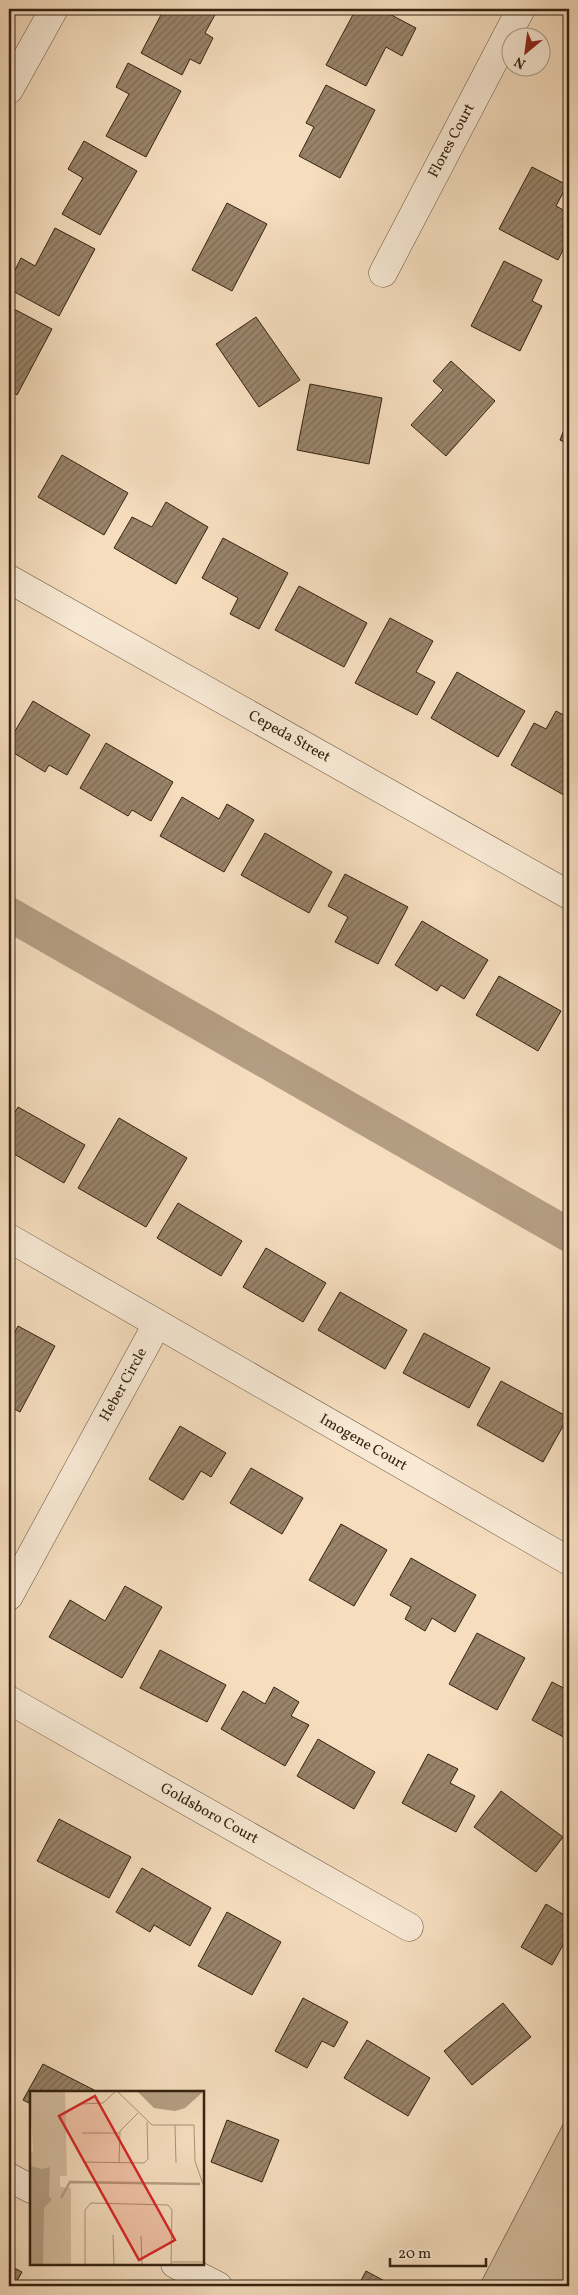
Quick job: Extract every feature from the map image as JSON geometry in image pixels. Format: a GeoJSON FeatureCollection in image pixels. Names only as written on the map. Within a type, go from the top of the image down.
{"type":"FeatureCollection","features":[{"type":"Feature","properties":{"kind":"street"},"geometry":{"type":"LineString","coordinates":[[9,90],[54,9]]}},
{"type":"Feature","properties":{"kind":"street","name":"Flores Court"},"geometry":{"type":"LineString","coordinates":[[383,273],[521,9]]}},
{"type":"Feature","properties":{"kind":"street","name":"Cepeda Street"},"geometry":{"type":"LineString","coordinates":[[9,579],[569,895]]}},
{"type":"Feature","properties":{"kind":"street"},"geometry":{"type":"LineString","coordinates":[[9,1238],[157,1324]]}},
{"type":"Feature","properties":{"kind":"street","name":"Imogene Court"},"geometry":{"type":"LineString","coordinates":[[157,1324],[569,1561]]}},
{"type":"Feature","properties":{"kind":"street","name":"Heber Circle"},"geometry":{"type":"LineString","coordinates":[[9,1596],[157,1324]]}},
{"type":"Feature","properties":{"kind":"street","name":"Goldsboro Court"},"geometry":{"type":"LineString","coordinates":[[9,1700],[409,1927]]}},
{"type":"Feature","properties":{"kind":"street"},"geometry":{"type":"LineString","coordinates":[[9,2177],[30,2188]]}},
{"type":"Feature","properties":{"kind":"street"},"geometry":{"type":"LineString","coordinates":[[177,2265],[218,2286]]}},
{"type":"Feature","properties":{"kind":"shaded area"},"geometry":{"type":"Polygon","coordinates":[[[569,2113],[569,2286],[479,2286],[569,2113]]]}},
{"type":"Feature","properties":{"kind":"building"},"geometry":{"type":"Polygon","coordinates":[[[164,9],[211,9],[217,11],[205,33],[213,38],[200,64],[190,59],[182,75],[141,53],[164,9]]]}},
{"type":"Feature","properties":{"kind":"building"},"geometry":{"type":"Polygon","coordinates":[[[356,9],[380,9],[416,28],[402,56],[386,47],[366,86],[326,65],[356,9]]]}},
{"type":"Feature","properties":{"kind":"building"},"geometry":{"type":"Polygon","coordinates":[[[410,9],[425,9],[422,15],[410,9]]]}},
{"type":"Feature","properties":{"kind":"building"},"geometry":{"type":"Polygon","coordinates":[[[128,63],[181,91],[146,157],[106,136],[129,94],[116,87],[128,63]]]}},
{"type":"Feature","properties":{"kind":"building"},"geometry":{"type":"Polygon","coordinates":[[[326,85],[375,110],[340,178],[299,156],[314,127],[306,123],[326,85]]]}},
{"type":"Feature","properties":{"kind":"building"},"geometry":{"type":"Polygon","coordinates":[[[84,141],[137,171],[100,235],[62,214],[83,178],[68,169],[84,141]]]}},
{"type":"Feature","properties":{"kind":"building"},"geometry":{"type":"Polygon","coordinates":[[[532,167],[567,185],[556,206],[569,213],[569,238],[558,260],[499,229],[532,167]]]}},
{"type":"Feature","properties":{"kind":"building"},"geometry":{"type":"Polygon","coordinates":[[[227,203],[267,224],[232,291],[192,270],[227,203]]]}},
{"type":"Feature","properties":{"kind":"building"},"geometry":{"type":"Polygon","coordinates":[[[55,228],[95,249],[59,316],[9,289],[9,282],[21,258],[35,266],[55,228]]]}},
{"type":"Feature","properties":{"kind":"building"},"geometry":{"type":"Polygon","coordinates":[[[504,261],[542,280],[532,301],[542,306],[520,351],[471,326],[504,261]]]}},
{"type":"Feature","properties":{"kind":"building"},"geometry":{"type":"Polygon","coordinates":[[[12,308],[52,329],[17,395],[9,390],[9,314],[12,308]]]}},
{"type":"Feature","properties":{"kind":"building"},"geometry":{"type":"Polygon","coordinates":[[[256,317],[300,380],[259,407],[216,344],[256,317]]]}},
{"type":"Feature","properties":{"kind":"building"},"geometry":{"type":"Polygon","coordinates":[[[451,361],[495,401],[446,456],[411,425],[443,390],[433,381],[451,361]]]}},
{"type":"Feature","properties":{"kind":"building"},"geometry":{"type":"Polygon","coordinates":[[[310,384],[382,398],[369,464],[297,450],[310,384]]]}},
{"type":"Feature","properties":{"kind":"building"},"geometry":{"type":"Polygon","coordinates":[[[569,417],[569,444],[560,440],[569,417]]]}},
{"type":"Feature","properties":{"kind":"building"},"geometry":{"type":"Polygon","coordinates":[[[569,449],[569,463],[564,461],[569,449]]]}},
{"type":"Feature","properties":{"kind":"building"},"geometry":{"type":"Polygon","coordinates":[[[62,455],[128,493],[104,535],[38,497],[62,455]]]}},
{"type":"Feature","properties":{"kind":"building"},"geometry":{"type":"Polygon","coordinates":[[[166,502],[208,527],[176,584],[114,548],[132,517],[152,527],[166,502]]]}},
{"type":"Feature","properties":{"kind":"building"},"geometry":{"type":"Polygon","coordinates":[[[223,538],[288,573],[259,629],[230,614],[238,598],[202,578],[223,538]]]}},
{"type":"Feature","properties":{"kind":"building"},"geometry":{"type":"Polygon","coordinates":[[[299,586],[367,623],[344,667],[275,630],[299,586]]]}},
{"type":"Feature","properties":{"kind":"building"},"geometry":{"type":"Polygon","coordinates":[[[390,618],[433,641],[416,672],[435,682],[417,715],[355,683],[390,618]]]}},
{"type":"Feature","properties":{"kind":"building"},"geometry":{"type":"Polygon","coordinates":[[[457,672],[525,711],[498,757],[431,718],[457,672]]]}},
{"type":"Feature","properties":{"kind":"building"},"geometry":{"type":"Polygon","coordinates":[[[33,701],[90,735],[67,775],[49,765],[45,772],[9,750],[9,741],[33,701]]]}},
{"type":"Feature","properties":{"kind":"building"},"geometry":{"type":"Polygon","coordinates":[[[556,711],[569,718],[569,798],[511,765],[534,723],[546,729],[556,711]]]}},
{"type":"Feature","properties":{"kind":"building"},"geometry":{"type":"Polygon","coordinates":[[[106,743],[173,782],[151,821],[132,810],[128,816],[80,788],[106,743]]]}},
{"type":"Feature","properties":{"kind":"building"},"geometry":{"type":"Polygon","coordinates":[[[182,797],[219,819],[227,804],[254,820],[224,872],[160,836],[182,797]]]}},
{"type":"Feature","properties":{"kind":"building"},"geometry":{"type":"Polygon","coordinates":[[[265,833],[332,872],[309,913],[241,875],[265,833]]]}},
{"type":"Feature","properties":{"kind":"building"},"geometry":{"type":"Polygon","coordinates":[[[345,874],[408,907],[378,964],[335,942],[348,917],[328,906],[345,874]]]}},
{"type":"Feature","properties":{"kind":"building"},"geometry":{"type":"Polygon","coordinates":[[[422,921],[488,960],[464,999],[441,985],[437,991],[395,965],[422,921]]]}},
{"type":"Feature","properties":{"kind":"building"},"geometry":{"type":"Polygon","coordinates":[[[499,976],[561,1011],[538,1051],[476,1015],[499,976]]]}},
{"type":"Feature","properties":{"kind":"building"},"geometry":{"type":"Polygon","coordinates":[[[18,1107],[85,1145],[64,1183],[9,1151],[9,1123],[18,1107]]]}},
{"type":"Feature","properties":{"kind":"building"},"geometry":{"type":"Polygon","coordinates":[[[119,1118],[187,1158],[146,1227],[78,1188],[119,1118]]]}},
{"type":"Feature","properties":{"kind":"building"},"geometry":{"type":"Polygon","coordinates":[[[178,1203],[242,1241],[221,1276],[157,1238],[178,1203]]]}},
{"type":"Feature","properties":{"kind":"building"},"geometry":{"type":"Polygon","coordinates":[[[266,1248],[326,1283],[303,1322],[243,1287],[266,1248]]]}},
{"type":"Feature","properties":{"kind":"building"},"geometry":{"type":"Polygon","coordinates":[[[340,1292],[407,1330],[385,1369],[318,1330],[340,1292]]]}},
{"type":"Feature","properties":{"kind":"building"},"geometry":{"type":"Polygon","coordinates":[[[18,1326],[55,1346],[20,1412],[9,1406],[9,1344],[18,1326]]]}},
{"type":"Feature","properties":{"kind":"building"},"geometry":{"type":"Polygon","coordinates":[[[424,1333],[490,1368],[469,1408],[403,1373],[424,1333]]]}},
{"type":"Feature","properties":{"kind":"building"},"geometry":{"type":"Polygon","coordinates":[[[501,1381],[568,1417],[543,1462],[477,1425],[501,1381]]]}},
{"type":"Feature","properties":{"kind":"building"},"geometry":{"type":"Polygon","coordinates":[[[180,1426],[226,1453],[211,1477],[201,1471],[183,1500],[149,1479],[180,1426]]]}},
{"type":"Feature","properties":{"kind":"building"},"geometry":{"type":"Polygon","coordinates":[[[251,1468],[303,1498],[282,1534],[230,1503],[251,1468]]]}},
{"type":"Feature","properties":{"kind":"building"},"geometry":{"type":"Polygon","coordinates":[[[341,1524],[387,1550],[354,1606],[309,1580],[341,1524]]]}},
{"type":"Feature","properties":{"kind":"building"},"geometry":{"type":"Polygon","coordinates":[[[411,1558],[476,1595],[455,1632],[432,1618],[425,1631],[405,1619],[411,1607],[390,1595],[411,1558]]]}},
{"type":"Feature","properties":{"kind":"building"},"geometry":{"type":"Polygon","coordinates":[[[125,1586],[162,1607],[122,1678],[49,1637],[70,1600],[105,1621],[125,1586]]]}},
{"type":"Feature","properties":{"kind":"building"},"geometry":{"type":"Polygon","coordinates":[[[477,1633],[525,1658],[497,1710],[449,1684],[477,1633]]]}},
{"type":"Feature","properties":{"kind":"building"},"geometry":{"type":"Polygon","coordinates":[[[160,1650],[226,1685],[207,1722],[140,1688],[160,1650]]]}},
{"type":"Feature","properties":{"kind":"building"},"geometry":{"type":"Polygon","coordinates":[[[552,1682],[569,1691],[569,1740],[532,1720],[552,1682]]]}},
{"type":"Feature","properties":{"kind":"building"},"geometry":{"type":"Polygon","coordinates":[[[274,1687],[299,1702],[291,1716],[309,1725],[285,1766],[221,1729],[243,1691],[265,1704],[274,1687]]]}},
{"type":"Feature","properties":{"kind":"building"},"geometry":{"type":"Polygon","coordinates":[[[318,1739],[375,1772],[354,1809],[297,1776],[318,1739]]]}},
{"type":"Feature","properties":{"kind":"building"},"geometry":{"type":"Polygon","coordinates":[[[428,1754],[458,1769],[450,1783],[475,1796],[456,1832],[402,1803],[428,1754]]]}},
{"type":"Feature","properties":{"kind":"building"},"geometry":{"type":"Polygon","coordinates":[[[501,1791],[563,1837],[536,1872],[474,1827],[501,1791]]]}},
{"type":"Feature","properties":{"kind":"building"},"geometry":{"type":"Polygon","coordinates":[[[59,1819],[131,1857],[109,1898],[37,1861],[59,1819]]]}},
{"type":"Feature","properties":{"kind":"building"},"geometry":{"type":"Polygon","coordinates":[[[142,1868],[211,1908],[190,1946],[154,1925],[150,1932],[116,1912],[142,1868]]]}},
{"type":"Feature","properties":{"kind":"building"},"geometry":{"type":"Polygon","coordinates":[[[546,1904],[569,1918],[569,1934],[552,1965],[521,1947],[546,1904]]]}},
{"type":"Feature","properties":{"kind":"building"},"geometry":{"type":"Polygon","coordinates":[[[227,1912],[281,1942],[252,1995],[198,1966],[227,1912]]]}},
{"type":"Feature","properties":{"kind":"building"},"geometry":{"type":"Polygon","coordinates":[[[303,1998],[348,2022],[334,2047],[322,2041],[307,2068],[275,2051],[303,1998]]]}},
{"type":"Feature","properties":{"kind":"building"},"geometry":{"type":"Polygon","coordinates":[[[503,2003],[531,2037],[472,2085],[444,2051],[503,2003]]]}},
{"type":"Feature","properties":{"kind":"building"},"geometry":{"type":"Polygon","coordinates":[[[367,2040],[430,2078],[408,2116],[344,2078],[367,2040]]]}},
{"type":"Feature","properties":{"kind":"building"},"geometry":{"type":"Polygon","coordinates":[[[43,2064],[96,2091],[30,2091],[30,2104],[23,2100],[43,2064]]]}},
{"type":"Feature","properties":{"kind":"building"},"geometry":{"type":"Polygon","coordinates":[[[227,2120],[279,2140],[262,2182],[211,2162],[227,2120]]]}},
{"type":"Feature","properties":{"kind":"building"},"geometry":{"type":"Polygon","coordinates":[[[9,2265],[22,2272],[14,2286],[9,2286],[9,2265]]]}},
{"type":"Feature","properties":{"kind":"building"},"geometry":{"type":"Polygon","coordinates":[[[366,2271],[394,2286],[358,2286],[366,2271]]]}},
{"type":"Feature","properties":{"kind":"waterway"},"geometry":{"type":"LineString","coordinates":[[9,914],[569,1235]]}}]}
